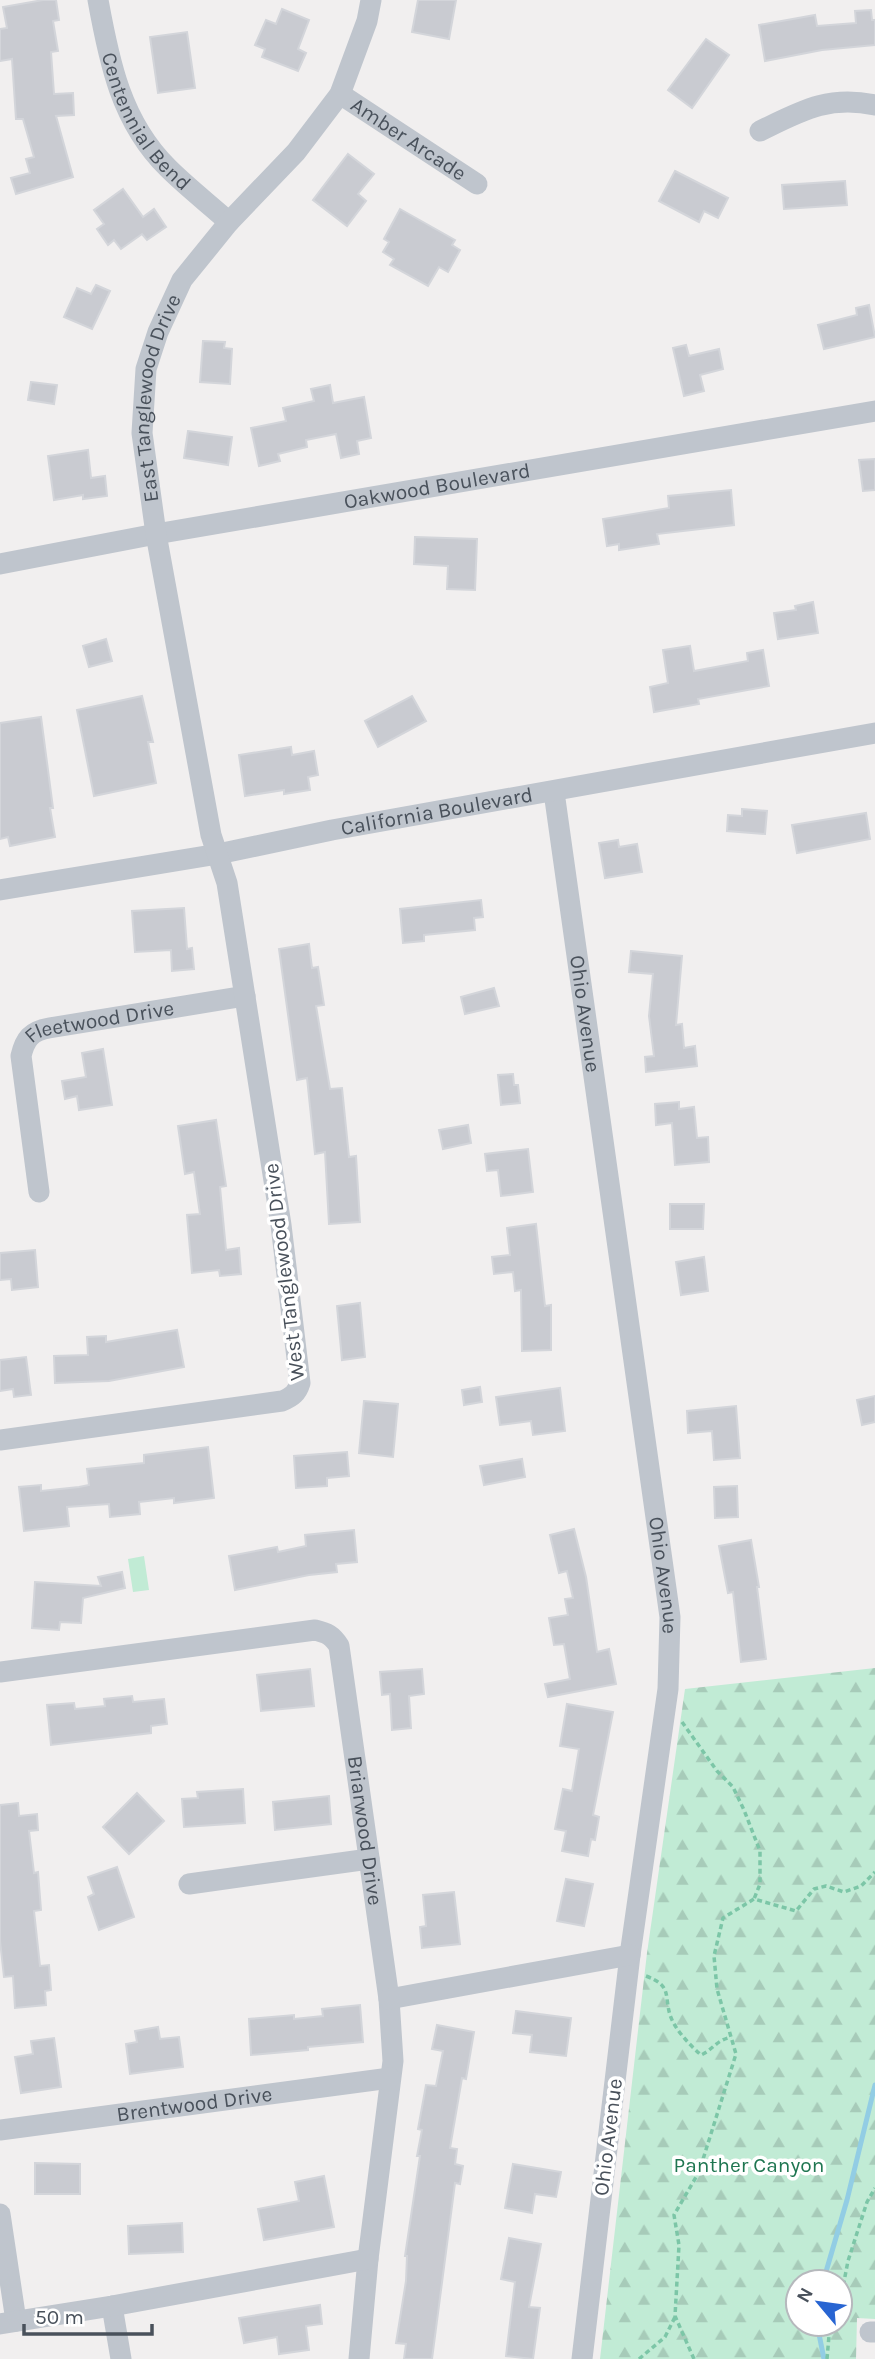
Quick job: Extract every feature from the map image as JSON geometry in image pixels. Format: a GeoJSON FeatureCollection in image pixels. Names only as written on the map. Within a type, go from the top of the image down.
{"type":"FeatureCollection","features":[{"type":"Feature","properties":{"kind":"street","name":"Centennial Bend"},"geometry":{"type":"LineString","coordinates":[[98,0],[110,64],[129,114],[139,132],[167,167],[229,222]]}},
{"type":"Feature","properties":{"kind":"street","name":"East Tanglewood Drive"},"geometry":{"type":"LineString","coordinates":[[218,854],[211,835],[156,534],[142,433],[146,369],[158,332],[182,280],[229,222],[296,152],[340,94],[367,21],[371,0]]}},
{"type":"Feature","properties":{"kind":"street","name":"Amber Arcade"},"geometry":{"type":"LineString","coordinates":[[340,94],[477,184]]}},
{"type":"Feature","properties":{"kind":"street"},"geometry":{"type":"LineString","coordinates":[[760,131],[808,107],[831,101],[856,101],[875,105]]}},
{"type":"Feature","properties":{"kind":"street","name":"Oakwood Boulevard"},"geometry":{"type":"LineString","coordinates":[[0,564],[156,534],[875,411]]}},
{"type":"Feature","properties":{"kind":"street","name":"California Boulevard"},"geometry":{"type":"LineString","coordinates":[[0,890],[218,854],[332,830],[875,733]]}},
{"type":"Feature","properties":{"kind":"street","name":"Ohio Avenue"},"geometry":{"type":"LineString","coordinates":[[554,792],[670,1617],[668,1689],[629,1962],[582,2359]]}},
{"type":"Feature","properties":{"kind":"street","name":"West Tanglewood Drive"},"geometry":{"type":"LineString","coordinates":[[0,1440],[282,1401],[291,1398],[298,1391],[300,1383],[281,1225],[227,883],[218,854]]}},
{"type":"Feature","properties":{"kind":"street","name":"Fleetwood Drive"},"geometry":{"type":"LineString","coordinates":[[39,1192],[21,1056],[29,1035],[49,1028],[245,996]]}},
{"type":"Feature","properties":{"kind":"street","name":"Briarwood Drive"},"geometry":{"type":"LineString","coordinates":[[0,1672],[315,1630],[334,1637],[341,1657],[389,1999],[393,2061],[368,2259],[359,2359]]}},
{"type":"Feature","properties":{"kind":"street"},"geometry":{"type":"LineString","coordinates":[[188,1884],[369,1859]]}},
{"type":"Feature","properties":{"kind":"street"},"geometry":{"type":"LineString","coordinates":[[389,1999],[629,1962]]}},
{"type":"Feature","properties":{"kind":"street","name":"Brentwood Drive"},"geometry":{"type":"LineString","coordinates":[[0,2130],[390,2078]]}},
{"type":"Feature","properties":{"kind":"street"},"geometry":{"type":"LineString","coordinates":[[0,2214],[8,2322],[112,2306],[368,2259]]}},
{"type":"Feature","properties":{"kind":"street"},"geometry":{"type":"LineString","coordinates":[[112,2306],[121,2359]]}},
{"type":"Feature","properties":{"kind":"path"},"geometry":{"type":"LineString","coordinates":[[639,2359],[666,2337],[675,2316],[679,2245],[674,2215],[699,2172],[736,2054],[717,1989],[714,1956],[723,1918],[754,1899],[760,1884],[760,1851],[733,1787],[717,1771],[686,1725],[664,1716]]}},
{"type":"Feature","properties":{"kind":"path"},"geometry":{"type":"LineString","coordinates":[[754,1899],[796,1911],[814,1889],[826,1886],[844,1892],[861,1886],[875,1872]]}},
{"type":"Feature","properties":{"kind":"path"},"geometry":{"type":"LineString","coordinates":[[629,1962],[659,1981],[667,1992],[670,2018],[701,2055],[718,2040],[731,2036]]}},
{"type":"Feature","properties":{"kind":"path"},"geometry":{"type":"LineString","coordinates":[[846,2268],[867,2202],[875,2188]]}},
{"type":"Feature","properties":{"kind":"path"},"geometry":{"type":"LineString","coordinates":[[675,2316],[694,2359]]}},
{"type":"Feature","properties":{"kind":"path"},"geometry":{"type":"LineString","coordinates":[[827,2359],[828,2338]]}},
{"type":"Feature","properties":{"kind":"green space"},"geometry":{"type":"Polygon","coordinates":[[[144,1556],[149,1590],[133,1592],[128,1559],[144,1556]]]}},
{"type":"Feature","properties":{"kind":"green space","name":"Panther Canyon"},"geometry":{"type":"Polygon","coordinates":[[[875,1668],[875,2319],[857,2318],[856,2359],[600,2359],[647,1953],[685,1689],[875,1668]]]}},
{"type":"Feature","properties":{"kind":"building"},"geometry":{"type":"Polygon","coordinates":[[[56,0],[59,20],[53,21],[58,51],[51,52],[54,94],[73,93],[74,115],[56,116],[73,177],[16,194],[11,178],[30,173],[26,159],[34,157],[23,119],[16,119],[12,59],[0,61],[0,29],[7,28],[3,7],[56,0]]]}},
{"type":"Feature","properties":{"kind":"building"},"geometry":{"type":"Polygon","coordinates":[[[418,0],[456,0],[449,39],[412,32],[418,0]]]}},
{"type":"Feature","properties":{"kind":"building"},"geometry":{"type":"Polygon","coordinates":[[[282,9],[309,20],[298,49],[306,53],[298,71],[262,57],[265,49],[255,45],[266,20],[276,24],[282,9]]]}},
{"type":"Feature","properties":{"kind":"building"},"geometry":{"type":"Polygon","coordinates":[[[871,10],[872,20],[875,20],[875,45],[822,50],[765,61],[759,25],[815,15],[817,26],[856,23],[855,11],[871,10]]]}},
{"type":"Feature","properties":{"kind":"building"},"geometry":{"type":"Polygon","coordinates":[[[187,32],[195,88],[158,93],[150,37],[187,32]]]}},
{"type":"Feature","properties":{"kind":"building"},"geometry":{"type":"Polygon","coordinates":[[[706,39],[729,55],[692,108],[668,90],[706,39]]]}},
{"type":"Feature","properties":{"kind":"building"},"geometry":{"type":"Polygon","coordinates":[[[348,154],[374,174],[358,194],[366,201],[347,226],[313,200],[348,154]]]}},
{"type":"Feature","properties":{"kind":"building"},"geometry":{"type":"Polygon","coordinates":[[[675,171],[728,198],[718,218],[704,211],[699,222],[659,201],[675,171]]]}},
{"type":"Feature","properties":{"kind":"building"},"geometry":{"type":"Polygon","coordinates":[[[845,181],[847,205],[784,209],[782,185],[845,181]]]}},
{"type":"Feature","properties":{"kind":"building"},"geometry":{"type":"Polygon","coordinates":[[[123,189],[143,217],[154,209],[166,227],[147,240],[142,234],[121,249],[114,240],[108,245],[97,229],[104,224],[94,210],[123,189]]]}},
{"type":"Feature","properties":{"kind":"building"},"geometry":{"type":"Polygon","coordinates":[[[400,209],[455,240],[452,245],[460,250],[448,272],[439,267],[428,286],[390,265],[394,259],[383,252],[389,242],[384,239],[400,209]]]}},
{"type":"Feature","properties":{"kind":"building"},"geometry":{"type":"Polygon","coordinates":[[[96,285],[110,291],[92,329],[64,317],[77,288],[91,294],[96,285]]]}},
{"type":"Feature","properties":{"kind":"building"},"geometry":{"type":"Polygon","coordinates":[[[869,305],[875,337],[824,349],[818,325],[857,315],[856,308],[869,305]]]}},
{"type":"Feature","properties":{"kind":"building"},"geometry":{"type":"Polygon","coordinates":[[[203,341],[225,342],[224,348],[232,349],[230,384],[200,382],[203,341]]]}},
{"type":"Feature","properties":{"kind":"building"},"geometry":{"type":"Polygon","coordinates":[[[686,345],[689,356],[719,349],[723,369],[700,375],[704,391],[684,396],[673,348],[686,345]]]}},
{"type":"Feature","properties":{"kind":"building"},"geometry":{"type":"Polygon","coordinates":[[[31,382],[57,385],[54,404],[28,400],[31,382]]]}},
{"type":"Feature","properties":{"kind":"building"},"geometry":{"type":"Polygon","coordinates":[[[330,385],[333,403],[364,397],[371,438],[357,441],[359,454],[341,458],[336,434],[306,440],[307,447],[278,454],[280,461],[259,466],[251,428],[286,421],[283,408],[314,401],[311,389],[330,385]]]}},
{"type":"Feature","properties":{"kind":"building"},"geometry":{"type":"Polygon","coordinates":[[[188,431],[232,437],[228,465],[184,458],[188,431]]]}},
{"type":"Feature","properties":{"kind":"building"},"geometry":{"type":"Polygon","coordinates":[[[88,450],[91,478],[105,476],[107,496],[83,499],[83,495],[54,500],[48,456],[88,450]]]}},
{"type":"Feature","properties":{"kind":"building"},"geometry":{"type":"Polygon","coordinates":[[[875,459],[875,490],[863,491],[859,460],[875,459]]]}},
{"type":"Feature","properties":{"kind":"building"},"geometry":{"type":"Polygon","coordinates":[[[731,490],[734,525],[657,534],[659,544],[619,550],[619,544],[607,546],[603,519],[669,508],[668,496],[731,490]]]}},
{"type":"Feature","properties":{"kind":"building"},"geometry":{"type":"Polygon","coordinates":[[[415,537],[477,539],[475,590],[447,589],[448,566],[414,564],[415,537]]]}},
{"type":"Feature","properties":{"kind":"building"},"geometry":{"type":"Polygon","coordinates":[[[813,602],[818,633],[778,639],[774,613],[796,610],[795,606],[813,602]]]}},
{"type":"Feature","properties":{"kind":"building"},"geometry":{"type":"Polygon","coordinates":[[[106,639],[112,661],[89,667],[83,646],[106,639]]]}},
{"type":"Feature","properties":{"kind":"building"},"geometry":{"type":"Polygon","coordinates":[[[690,646],[694,671],[748,661],[747,653],[763,650],[769,686],[698,699],[699,704],[654,712],[650,687],[668,683],[663,650],[690,646]]]}},
{"type":"Feature","properties":{"kind":"building"},"geometry":{"type":"Polygon","coordinates":[[[142,696],[153,742],[148,742],[156,783],[94,796],[77,710],[142,696]]]}},
{"type":"Feature","properties":{"kind":"building"},"geometry":{"type":"Polygon","coordinates":[[[412,696],[426,721],[378,747],[365,721],[412,696]]]}},
{"type":"Feature","properties":{"kind":"building"},"geometry":{"type":"Polygon","coordinates":[[[41,717],[55,837],[10,846],[8,837],[0,839],[0,723],[41,717]]]}},
{"type":"Feature","properties":{"kind":"building"},"geometry":{"type":"Polygon","coordinates":[[[291,747],[292,755],[314,751],[318,775],[308,777],[310,790],[284,794],[284,790],[245,796],[239,755],[291,747]]]}},
{"type":"Feature","properties":{"kind":"building"},"geometry":{"type":"Polygon","coordinates":[[[742,809],[767,811],[765,834],[727,831],[728,815],[742,816],[742,809]]]}},
{"type":"Feature","properties":{"kind":"building"},"geometry":{"type":"Polygon","coordinates":[[[866,813],[870,839],[797,853],[792,825],[866,813]]]}},
{"type":"Feature","properties":{"kind":"building"},"geometry":{"type":"Polygon","coordinates":[[[618,840],[619,847],[637,844],[642,872],[605,878],[599,843],[618,840]]]}},
{"type":"Feature","properties":{"kind":"building"},"geometry":{"type":"Polygon","coordinates":[[[481,900],[483,917],[474,918],[475,930],[424,935],[424,941],[403,943],[400,909],[481,900]]]}},
{"type":"Feature","properties":{"kind":"building"},"geometry":{"type":"Polygon","coordinates":[[[184,908],[187,949],[192,948],[194,969],[172,971],[171,950],[135,952],[132,911],[184,908]]]}},
{"type":"Feature","properties":{"kind":"building"},"geometry":{"type":"Polygon","coordinates":[[[309,944],[312,968],[318,967],[324,1005],[316,1006],[330,1089],[342,1088],[349,1157],[356,1156],[360,1222],[329,1224],[325,1152],[315,1154],[307,1078],[297,1080],[279,949],[309,944]]]}},
{"type":"Feature","properties":{"kind":"building"},"geometry":{"type":"Polygon","coordinates":[[[631,951],[682,956],[676,1025],[682,1024],[684,1048],[695,1046],[697,1066],[646,1072],[645,1057],[654,1056],[649,1016],[653,974],[629,972],[631,951]]]}},
{"type":"Feature","properties":{"kind":"building"},"geometry":{"type":"Polygon","coordinates":[[[494,988],[499,1006],[465,1014],[461,997],[494,988]]]}},
{"type":"Feature","properties":{"kind":"building"},"geometry":{"type":"Polygon","coordinates":[[[103,1049],[112,1105],[79,1110],[77,1096],[65,1099],[62,1081],[86,1077],[82,1053],[103,1049]]]}},
{"type":"Feature","properties":{"kind":"building"},"geometry":{"type":"Polygon","coordinates":[[[513,1074],[514,1085],[518,1085],[520,1103],[501,1105],[498,1075],[513,1074]]]}},
{"type":"Feature","properties":{"kind":"building"},"geometry":{"type":"Polygon","coordinates":[[[679,1102],[679,1109],[694,1107],[697,1138],[708,1137],[709,1162],[675,1165],[672,1123],[656,1125],[655,1104],[679,1102]]]}},
{"type":"Feature","properties":{"kind":"building"},"geometry":{"type":"Polygon","coordinates":[[[216,1120],[226,1186],[220,1187],[226,1250],[239,1248],[241,1274],[220,1276],[219,1270],[192,1273],[187,1215],[200,1214],[194,1172],[185,1174],[178,1126],[216,1120]]]}},
{"type":"Feature","properties":{"kind":"building"},"geometry":{"type":"Polygon","coordinates":[[[468,1125],[471,1143],[443,1149],[439,1130],[468,1125]]]}},
{"type":"Feature","properties":{"kind":"building"},"geometry":{"type":"Polygon","coordinates":[[[528,1149],[533,1192],[501,1196],[498,1170],[487,1171],[485,1154],[528,1149]]]}},
{"type":"Feature","properties":{"kind":"building"},"geometry":{"type":"Polygon","coordinates":[[[670,1204],[704,1204],[703,1229],[670,1229],[670,1204]]]}},
{"type":"Feature","properties":{"kind":"building"},"geometry":{"type":"Polygon","coordinates":[[[536,1224],[545,1306],[551,1305],[551,1350],[522,1351],[521,1290],[515,1291],[513,1272],[494,1274],[492,1257],[510,1255],[507,1228],[536,1224]]]}},
{"type":"Feature","properties":{"kind":"building"},"geometry":{"type":"Polygon","coordinates":[[[35,1250],[38,1287],[12,1290],[11,1279],[0,1280],[0,1253],[35,1250]]]}},
{"type":"Feature","properties":{"kind":"building"},"geometry":{"type":"Polygon","coordinates":[[[704,1257],[708,1291],[681,1295],[676,1262],[704,1257]]]}},
{"type":"Feature","properties":{"kind":"building"},"geometry":{"type":"Polygon","coordinates":[[[360,1303],[365,1357],[342,1360],[337,1306],[360,1303]]]}},
{"type":"Feature","properties":{"kind":"building"},"geometry":{"type":"Polygon","coordinates":[[[177,1330],[184,1367],[109,1381],[55,1383],[54,1356],[88,1355],[87,1337],[106,1336],[106,1342],[177,1330]]]}},
{"type":"Feature","properties":{"kind":"building"},"geometry":{"type":"Polygon","coordinates":[[[26,1357],[31,1395],[14,1397],[13,1389],[0,1391],[0,1360],[26,1357]]]}},
{"type":"Feature","properties":{"kind":"building"},"geometry":{"type":"Polygon","coordinates":[[[480,1387],[482,1402],[464,1405],[462,1390],[480,1387]]]}},
{"type":"Feature","properties":{"kind":"building"},"geometry":{"type":"Polygon","coordinates":[[[560,1388],[565,1431],[533,1435],[531,1421],[500,1425],[496,1397],[560,1388]]]}},
{"type":"Feature","properties":{"kind":"building"},"geometry":{"type":"Polygon","coordinates":[[[875,1396],[875,1422],[862,1425],[857,1400],[875,1396]]]}},
{"type":"Feature","properties":{"kind":"building"},"geometry":{"type":"Polygon","coordinates":[[[364,1401],[398,1404],[393,1457],[359,1453],[364,1401]]]}},
{"type":"Feature","properties":{"kind":"building"},"geometry":{"type":"Polygon","coordinates":[[[736,1406],[740,1458],[714,1460],[712,1431],[688,1433],[687,1411],[736,1406]]]}},
{"type":"Feature","properties":{"kind":"building"},"geometry":{"type":"Polygon","coordinates":[[[208,1447],[214,1498],[174,1503],[174,1498],[139,1502],[140,1514],[110,1517],[109,1504],[67,1507],[69,1526],[24,1531],[19,1487],[41,1485],[41,1491],[89,1485],[87,1469],[144,1463],[144,1455],[208,1447]]]}},
{"type":"Feature","properties":{"kind":"building"},"geometry":{"type":"Polygon","coordinates":[[[347,1452],[349,1476],[327,1478],[327,1486],[296,1488],[294,1456],[347,1452]]]}},
{"type":"Feature","properties":{"kind":"building"},"geometry":{"type":"Polygon","coordinates":[[[522,1459],[525,1477],[484,1485],[480,1466],[522,1459]]]}},
{"type":"Feature","properties":{"kind":"building"},"geometry":{"type":"Polygon","coordinates":[[[737,1486],[738,1517],[715,1518],[714,1487],[737,1486]]]}},
{"type":"Feature","properties":{"kind":"building"},"geometry":{"type":"Polygon","coordinates":[[[574,1529],[586,1577],[597,1652],[609,1649],[616,1684],[548,1697],[545,1684],[570,1679],[564,1644],[554,1645],[549,1618],[568,1615],[565,1599],[573,1598],[567,1571],[559,1573],[550,1535],[574,1529]]]}},
{"type":"Feature","properties":{"kind":"building"},"geometry":{"type":"Polygon","coordinates":[[[354,1530],[357,1562],[336,1564],[337,1572],[235,1590],[229,1556],[277,1547],[278,1552],[306,1546],[305,1535],[354,1530]]]}},
{"type":"Feature","properties":{"kind":"building"},"geometry":{"type":"Polygon","coordinates":[[[751,1540],[766,1659],[741,1662],[733,1592],[728,1593],[719,1546],[751,1540]]]}},
{"type":"Feature","properties":{"kind":"building"},"geometry":{"type":"Polygon","coordinates":[[[122,1572],[125,1588],[83,1598],[81,1623],[60,1622],[59,1630],[32,1628],[35,1582],[101,1586],[98,1577],[122,1572]]]}},
{"type":"Feature","properties":{"kind":"building"},"geometry":{"type":"Polygon","coordinates":[[[310,1669],[314,1706],[261,1711],[257,1675],[310,1669]]]}},
{"type":"Feature","properties":{"kind":"building"},"geometry":{"type":"Polygon","coordinates":[[[422,1669],[424,1694],[409,1696],[411,1728],[392,1730],[390,1694],[382,1695],[380,1672],[422,1669]]]}},
{"type":"Feature","properties":{"kind":"building"},"geometry":{"type":"Polygon","coordinates":[[[132,1696],[133,1702],[164,1699],[167,1724],[151,1726],[151,1733],[51,1745],[47,1705],[74,1703],[75,1709],[105,1706],[104,1699],[132,1696]]]}},
{"type":"Feature","properties":{"kind":"building"},"geometry":{"type":"Polygon","coordinates":[[[567,1704],[613,1712],[593,1815],[599,1817],[595,1840],[591,1839],[588,1856],[562,1851],[566,1831],[555,1829],[563,1789],[572,1791],[579,1749],[560,1746],[567,1704]]]}},
{"type":"Feature","properties":{"kind":"building"},"geometry":{"type":"Polygon","coordinates":[[[243,1789],[245,1823],[184,1827],[182,1799],[198,1798],[197,1792],[243,1789]]]}},
{"type":"Feature","properties":{"kind":"building"},"geometry":{"type":"Polygon","coordinates":[[[137,1793],[164,1821],[129,1854],[103,1827],[137,1793]]]}},
{"type":"Feature","properties":{"kind":"building"},"geometry":{"type":"Polygon","coordinates":[[[329,1796],[331,1824],[275,1830],[273,1802],[329,1796]]]}},
{"type":"Feature","properties":{"kind":"building"},"geometry":{"type":"Polygon","coordinates":[[[18,1803],[19,1816],[37,1814],[38,1830],[29,1831],[34,1873],[38,1872],[41,1910],[34,1911],[40,1966],[49,1965],[51,1990],[45,1991],[46,2005],[15,2008],[13,1976],[4,1977],[0,1941],[0,1805],[18,1803]]]}},
{"type":"Feature","properties":{"kind":"building"},"geometry":{"type":"Polygon","coordinates":[[[117,1867],[134,1917],[99,1930],[88,1897],[94,1894],[88,1877],[117,1867]]]}},
{"type":"Feature","properties":{"kind":"building"},"geometry":{"type":"Polygon","coordinates":[[[566,1879],[593,1884],[584,1926],[557,1921],[566,1879]]]}},
{"type":"Feature","properties":{"kind":"building"},"geometry":{"type":"Polygon","coordinates":[[[454,1892],[460,1944],[422,1948],[420,1927],[426,1926],[423,1895],[454,1892]]]}},
{"type":"Feature","properties":{"kind":"building"},"geometry":{"type":"Polygon","coordinates":[[[360,2005],[363,2042],[251,2055],[249,2019],[294,2015],[294,2019],[323,2016],[322,2009],[360,2005]]]}},
{"type":"Feature","properties":{"kind":"building"},"geometry":{"type":"Polygon","coordinates":[[[516,2011],[571,2018],[566,2056],[530,2052],[532,2035],[513,2033],[516,2011]]]}},
{"type":"Feature","properties":{"kind":"building"},"geometry":{"type":"Polygon","coordinates":[[[437,2025],[474,2032],[466,2079],[462,2078],[450,2148],[457,2149],[455,2164],[463,2166],[460,2184],[455,2183],[432,2359],[404,2359],[406,2344],[396,2343],[406,2281],[405,2256],[420,2156],[417,2156],[422,2130],[418,2129],[426,2085],[436,2086],[443,2051],[432,2049],[437,2025]]]}},
{"type":"Feature","properties":{"kind":"building"},"geometry":{"type":"Polygon","coordinates":[[[158,2027],[160,2039],[179,2037],[183,2067],[130,2074],[126,2044],[137,2042],[135,2031],[158,2027]]]}},
{"type":"Feature","properties":{"kind":"building"},"geometry":{"type":"Polygon","coordinates":[[[54,2038],[61,2087],[21,2093],[15,2057],[33,2054],[31,2041],[54,2038]]]}},
{"type":"Feature","properties":{"kind":"building"},"geometry":{"type":"Polygon","coordinates":[[[35,2163],[80,2164],[80,2194],[35,2194],[35,2163]]]}},
{"type":"Feature","properties":{"kind":"building"},"geometry":{"type":"Polygon","coordinates":[[[513,2164],[561,2172],[556,2197],[535,2194],[532,2213],[505,2208],[513,2164]]]}},
{"type":"Feature","properties":{"kind":"building"},"geometry":{"type":"Polygon","coordinates":[[[324,2176],[334,2227],[264,2240],[258,2209],[299,2201],[295,2182],[324,2176]]]}},
{"type":"Feature","properties":{"kind":"building"},"geometry":{"type":"Polygon","coordinates":[[[182,2223],[183,2252],[129,2254],[128,2226],[182,2223]]]}},
{"type":"Feature","properties":{"kind":"building"},"geometry":{"type":"Polygon","coordinates":[[[509,2238],[541,2244],[529,2307],[540,2308],[533,2359],[506,2356],[515,2282],[501,2279],[509,2238]]]}},
{"type":"Feature","properties":{"kind":"building"},"geometry":{"type":"Polygon","coordinates":[[[320,2305],[322,2324],[306,2326],[309,2350],[279,2354],[277,2337],[244,2343],[239,2318],[320,2305]]]}},
{"type":"Feature","properties":{"kind":"waterway"},"geometry":{"type":"LineString","coordinates":[[827,2268],[875,2085]]}},
{"type":"Feature","properties":{"kind":"waterway"},"geometry":{"type":"LineString","coordinates":[[820,2338],[824,2359]]}}]}
